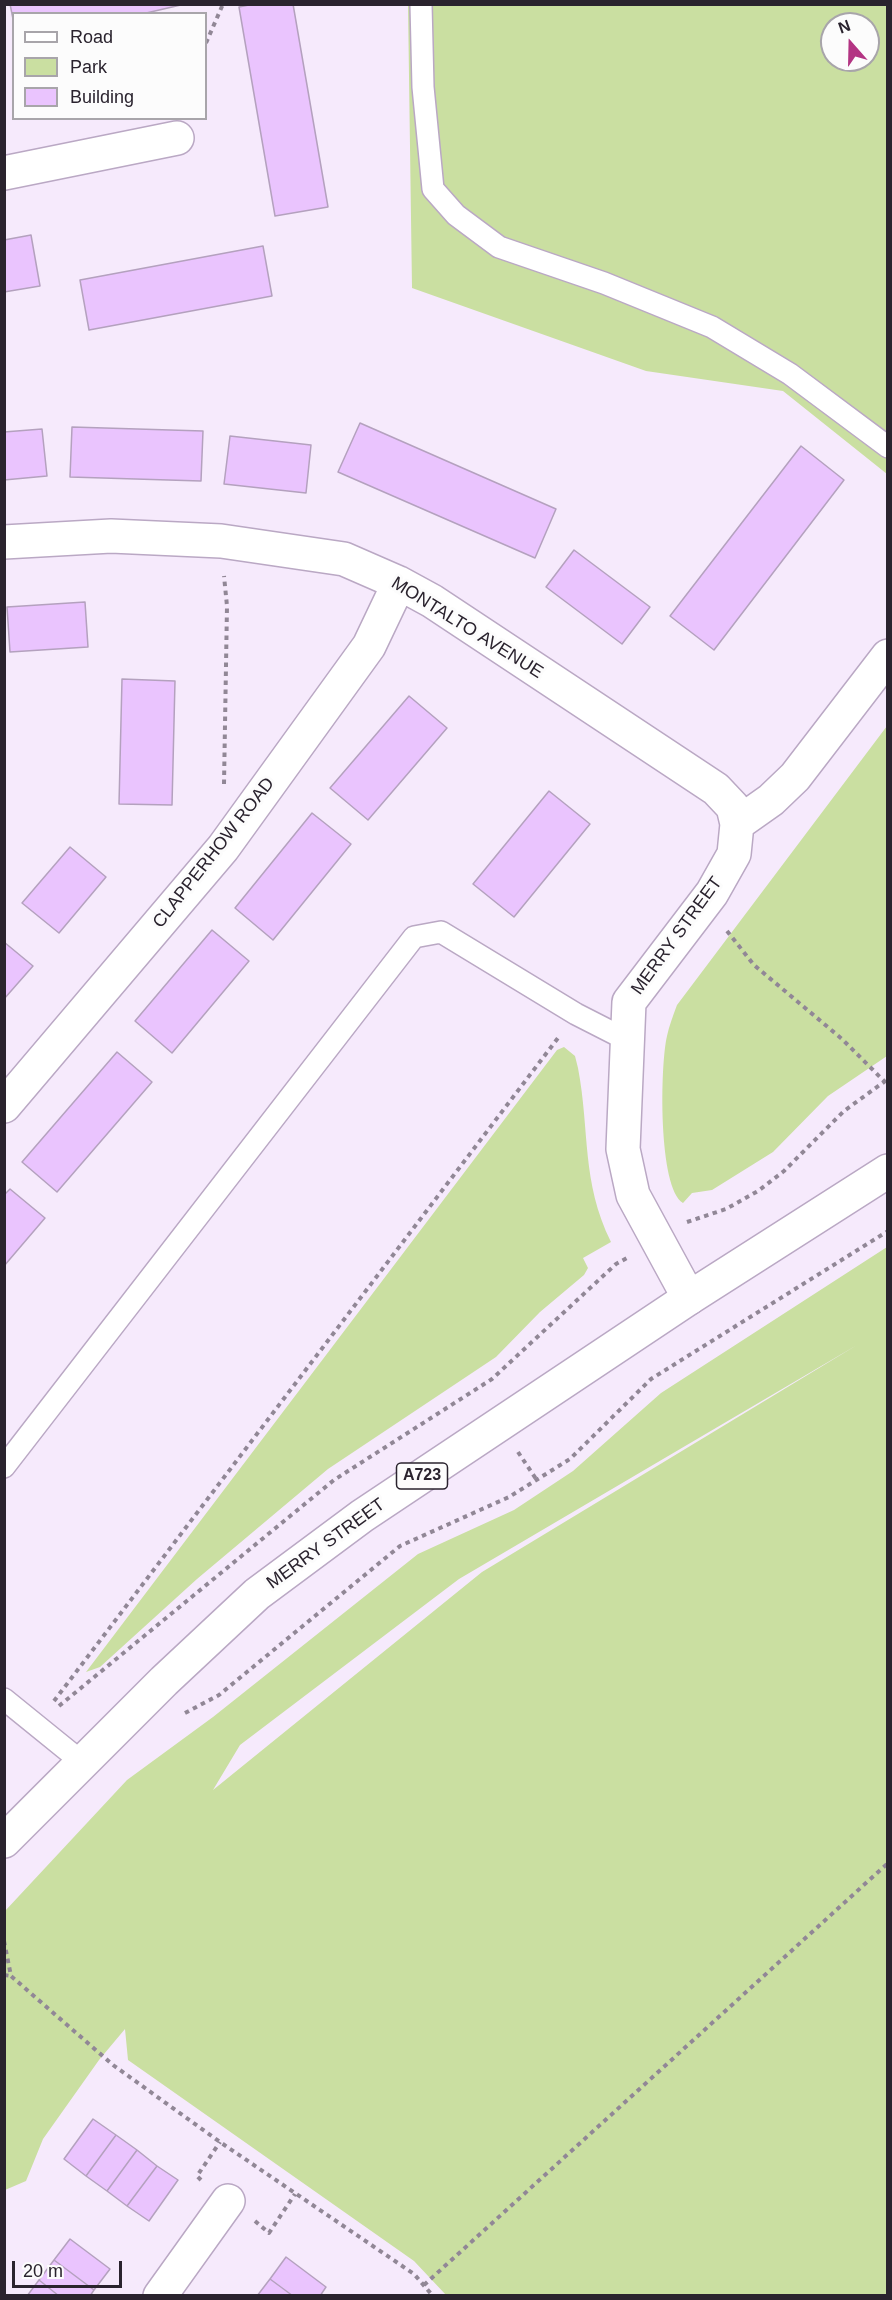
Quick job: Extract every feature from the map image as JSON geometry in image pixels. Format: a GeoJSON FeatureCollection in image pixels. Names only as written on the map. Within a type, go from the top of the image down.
{"type":"FeatureCollection","features":[{"type":"Feature","properties":{"kind":"street"},"geometry":{"type":"LineString","coordinates":[[4,173],[177,138]]}},
{"type":"Feature","properties":{"kind":"street","name":"MONTALTO AVENUE"},"geometry":{"type":"LineString","coordinates":[[4,542],[111,536],[221,541],[344,559],[399,583],[432,601],[716,789],[733,807],[736,824]]}},
{"type":"Feature","properties":{"kind":"street","name":"CLAPPERHOW ROAD"},"geometry":{"type":"LineString","coordinates":[[4,1106],[223,848],[369,646],[399,583]]}},
{"type":"Feature","properties":{"kind":"street"},"geometry":{"type":"LineString","coordinates":[[736,824],[771,800],[795,777],[888,656]]}},
{"type":"Feature","properties":{"kind":"street","name":"MERRY STREET"},"geometry":{"type":"LineString","coordinates":[[689,1298],[633,1195],[623,1149],[629,1002],[712,893],[734,854],[736,824]]}},
{"type":"Feature","properties":{"kind":"street","name":"MERRY STREET"},"geometry":{"type":"LineString","coordinates":[[4,1842],[164,1681],[257,1594],[362,1516],[689,1298],[888,1171]]}},
{"type":"Feature","properties":{"kind":"street"},"geometry":{"type":"LineString","coordinates":[[160,2295],[228,2201]]}},
{"type":"Feature","properties":{"kind":"lane"},"geometry":{"type":"LineString","coordinates":[[422,4],[423,87],[433,189],[456,215],[499,247],[604,283],[712,327],[790,374],[888,447]]}},
{"type":"Feature","properties":{"kind":"lane"},"geometry":{"type":"LineString","coordinates":[[4,1467],[414,937],[441,932],[576,1014],[627,1040]]}},
{"type":"Feature","properties":{"kind":"lane"},"geometry":{"type":"LineString","coordinates":[[4,1699],[83,1764]]}},
{"type":"Feature","properties":{"kind":"path"},"geometry":{"type":"LineString","coordinates":[[207,41],[223,4]]}},
{"type":"Feature","properties":{"kind":"path"},"geometry":{"type":"LineString","coordinates":[[221,541],[227,606],[224,787]]}},
{"type":"Feature","properties":{"kind":"path"},"geometry":{"type":"LineString","coordinates":[[35,1725],[334,1480],[492,1379],[616,1264],[691,1220],[726,1209],[758,1191],[784,1171],[844,1111],[887,1082],[842,1039],[753,965],[730,938],[712,893]]}},
{"type":"Feature","properties":{"kind":"path"},"geometry":{"type":"LineString","coordinates":[[35,1725],[576,1014]]}},
{"type":"Feature","properties":{"kind":"path"},"geometry":{"type":"LineString","coordinates":[[179,1716],[219,1695],[400,1546],[509,1497],[570,1459],[651,1379],[888,1231]]}},
{"type":"Feature","properties":{"kind":"path"},"geometry":{"type":"LineString","coordinates":[[424,2285],[888,1863]]}},
{"type":"Feature","properties":{"kind":"path"},"geometry":{"type":"LineString","coordinates":[[4,1941],[11,1976]]}},
{"type":"Feature","properties":{"kind":"path"},"geometry":{"type":"LineString","coordinates":[[4,1975],[11,1976],[113,2065],[229,2149],[414,2274],[433,2295]]}},
{"type":"Feature","properties":{"kind":"green space"},"geometry":{"type":"Polygon","coordinates":[[[408,5],[887,5],[887,474],[783,391],[646,371],[412,288],[408,5]]]}},
{"type":"Feature","properties":{"kind":"green space"},"geometry":{"type":"Polygon","coordinates":[[[887,726],[887,1056],[828,1096],[773,1152],[712,1190],[692,1193],[683,1203],[675,1193],[669,1175],[665,1151],[662,1098],[665,1051],[669,1028],[677,1005],[887,726]]]}},
{"type":"Feature","properties":{"kind":"green space"},"geometry":{"type":"Polygon","coordinates":[[[564,1047],[575,1056],[578,1068],[591,1177],[601,1220],[611,1242],[583,1258],[588,1268],[584,1275],[540,1312],[496,1357],[328,1469],[197,1579],[100,1667],[86,1672],[557,1050],[564,1047]]]}},
{"type":"Feature","properties":{"kind":"green space"},"geometry":{"type":"Polygon","coordinates":[[[887,1247],[887,2295],[446,2295],[414,2261],[128,2060],[125,2029],[99,2060],[43,2139],[26,2181],[5,2190],[5,1911],[127,1780],[213,1717],[418,1554],[514,1510],[573,1471],[661,1393],[887,1247]],[[857,1345],[459,1579],[240,1745],[213,1790],[482,1572],[857,1345]]]}},
{"type":"Feature","properties":{"kind":"building"},"geometry":{"type":"Polygon","coordinates":[[[10,4],[185,4],[151,12],[12,12],[12,14],[10,4]]]}},
{"type":"Feature","properties":{"kind":"building"},"geometry":{"type":"Polygon","coordinates":[[[254,4],[293,4],[328,207],[275,216],[239,7],[254,4]]]}},
{"type":"Feature","properties":{"kind":"building"},"geometry":{"type":"Polygon","coordinates":[[[31,235],[40,286],[4,292],[4,240],[31,235]]]}},
{"type":"Feature","properties":{"kind":"building"},"geometry":{"type":"Polygon","coordinates":[[[263,246],[272,296],[89,330],[80,280],[263,246]]]}},
{"type":"Feature","properties":{"kind":"building"},"geometry":{"type":"Polygon","coordinates":[[[360,423],[556,509],[535,558],[338,472],[360,423]]]}},
{"type":"Feature","properties":{"kind":"building"},"geometry":{"type":"Polygon","coordinates":[[[72,427],[203,431],[201,481],[70,477],[72,427]]]}},
{"type":"Feature","properties":{"kind":"building"},"geometry":{"type":"Polygon","coordinates":[[[42,429],[47,476],[4,480],[4,432],[42,429]]]}},
{"type":"Feature","properties":{"kind":"building"},"geometry":{"type":"Polygon","coordinates":[[[230,436],[311,445],[306,493],[224,484],[230,436]]]}},
{"type":"Feature","properties":{"kind":"building"},"geometry":{"type":"Polygon","coordinates":[[[801,446],[844,480],[714,650],[670,616],[801,446]]]}},
{"type":"Feature","properties":{"kind":"building"},"geometry":{"type":"Polygon","coordinates":[[[574,550],[650,607],[622,644],[546,587],[574,550]]]}},
{"type":"Feature","properties":{"kind":"building"},"geometry":{"type":"Polygon","coordinates":[[[85,602],[88,647],[10,652],[7,607],[85,602]]]}},
{"type":"Feature","properties":{"kind":"building"},"geometry":{"type":"Polygon","coordinates":[[[122,679],[175,681],[172,805],[119,804],[122,679]]]}},
{"type":"Feature","properties":{"kind":"building"},"geometry":{"type":"Polygon","coordinates":[[[409,696],[447,728],[368,820],[330,788],[409,696]]]}},
{"type":"Feature","properties":{"kind":"building"},"geometry":{"type":"Polygon","coordinates":[[[549,791],[590,824],[514,917],[473,884],[549,791]]]}},
{"type":"Feature","properties":{"kind":"building"},"geometry":{"type":"Polygon","coordinates":[[[312,813],[351,844],[273,940],[235,908],[312,813]]]}},
{"type":"Feature","properties":{"kind":"building"},"geometry":{"type":"Polygon","coordinates":[[[70,847],[106,877],[59,933],[22,903],[70,847]]]}},
{"type":"Feature","properties":{"kind":"building"},"geometry":{"type":"Polygon","coordinates":[[[212,930],[249,961],[172,1053],[135,1021],[212,930]]]}},
{"type":"Feature","properties":{"kind":"building"},"geometry":{"type":"Polygon","coordinates":[[[4,942],[33,966],[4,999],[4,942]]]}},
{"type":"Feature","properties":{"kind":"building"},"geometry":{"type":"Polygon","coordinates":[[[117,1052],[152,1082],[57,1192],[22,1162],[117,1052]]]}},
{"type":"Feature","properties":{"kind":"building"},"geometry":{"type":"Polygon","coordinates":[[[10,1189],[45,1218],[4,1266],[4,1195],[10,1189]]]}},
{"type":"Feature","properties":{"kind":"building"},"geometry":{"type":"Polygon","coordinates":[[[93,2119],[116,2135],[86,2176],[64,2159],[93,2119]]]}},
{"type":"Feature","properties":{"kind":"building"},"geometry":{"type":"Polygon","coordinates":[[[116,2135],[137,2150],[107,2191],[86,2176],[116,2135]]]}},
{"type":"Feature","properties":{"kind":"building"},"geometry":{"type":"Polygon","coordinates":[[[137,2150],[157,2166],[127,2206],[107,2191],[137,2150]]]}},
{"type":"Feature","properties":{"kind":"building"},"geometry":{"type":"Polygon","coordinates":[[[157,2166],[178,2180],[149,2221],[127,2206],[157,2166]]]}},
{"type":"Feature","properties":{"kind":"building"},"geometry":{"type":"Polygon","coordinates":[[[70,2239],[110,2269],[94,2290],[54,2260],[70,2239]]]}},
{"type":"Feature","properties":{"kind":"building"},"geometry":{"type":"Polygon","coordinates":[[[286,2257],[326,2287],[320,2296],[293,2296],[270,2279],[286,2257]]]}},
{"type":"Feature","properties":{"kind":"building"},"geometry":{"type":"Polygon","coordinates":[[[54,2260],[94,2290],[90,2296],[59,2296],[39,2280],[54,2260]]]}},
{"type":"Feature","properties":{"kind":"building"},"geometry":{"type":"Polygon","coordinates":[[[270,2279],[293,2296],[257,2296],[270,2279]]]}},
{"type":"Feature","properties":{"kind":"building"},"geometry":{"type":"Polygon","coordinates":[[[39,2280],[59,2296],[27,2296],[39,2280]]]}}]}
